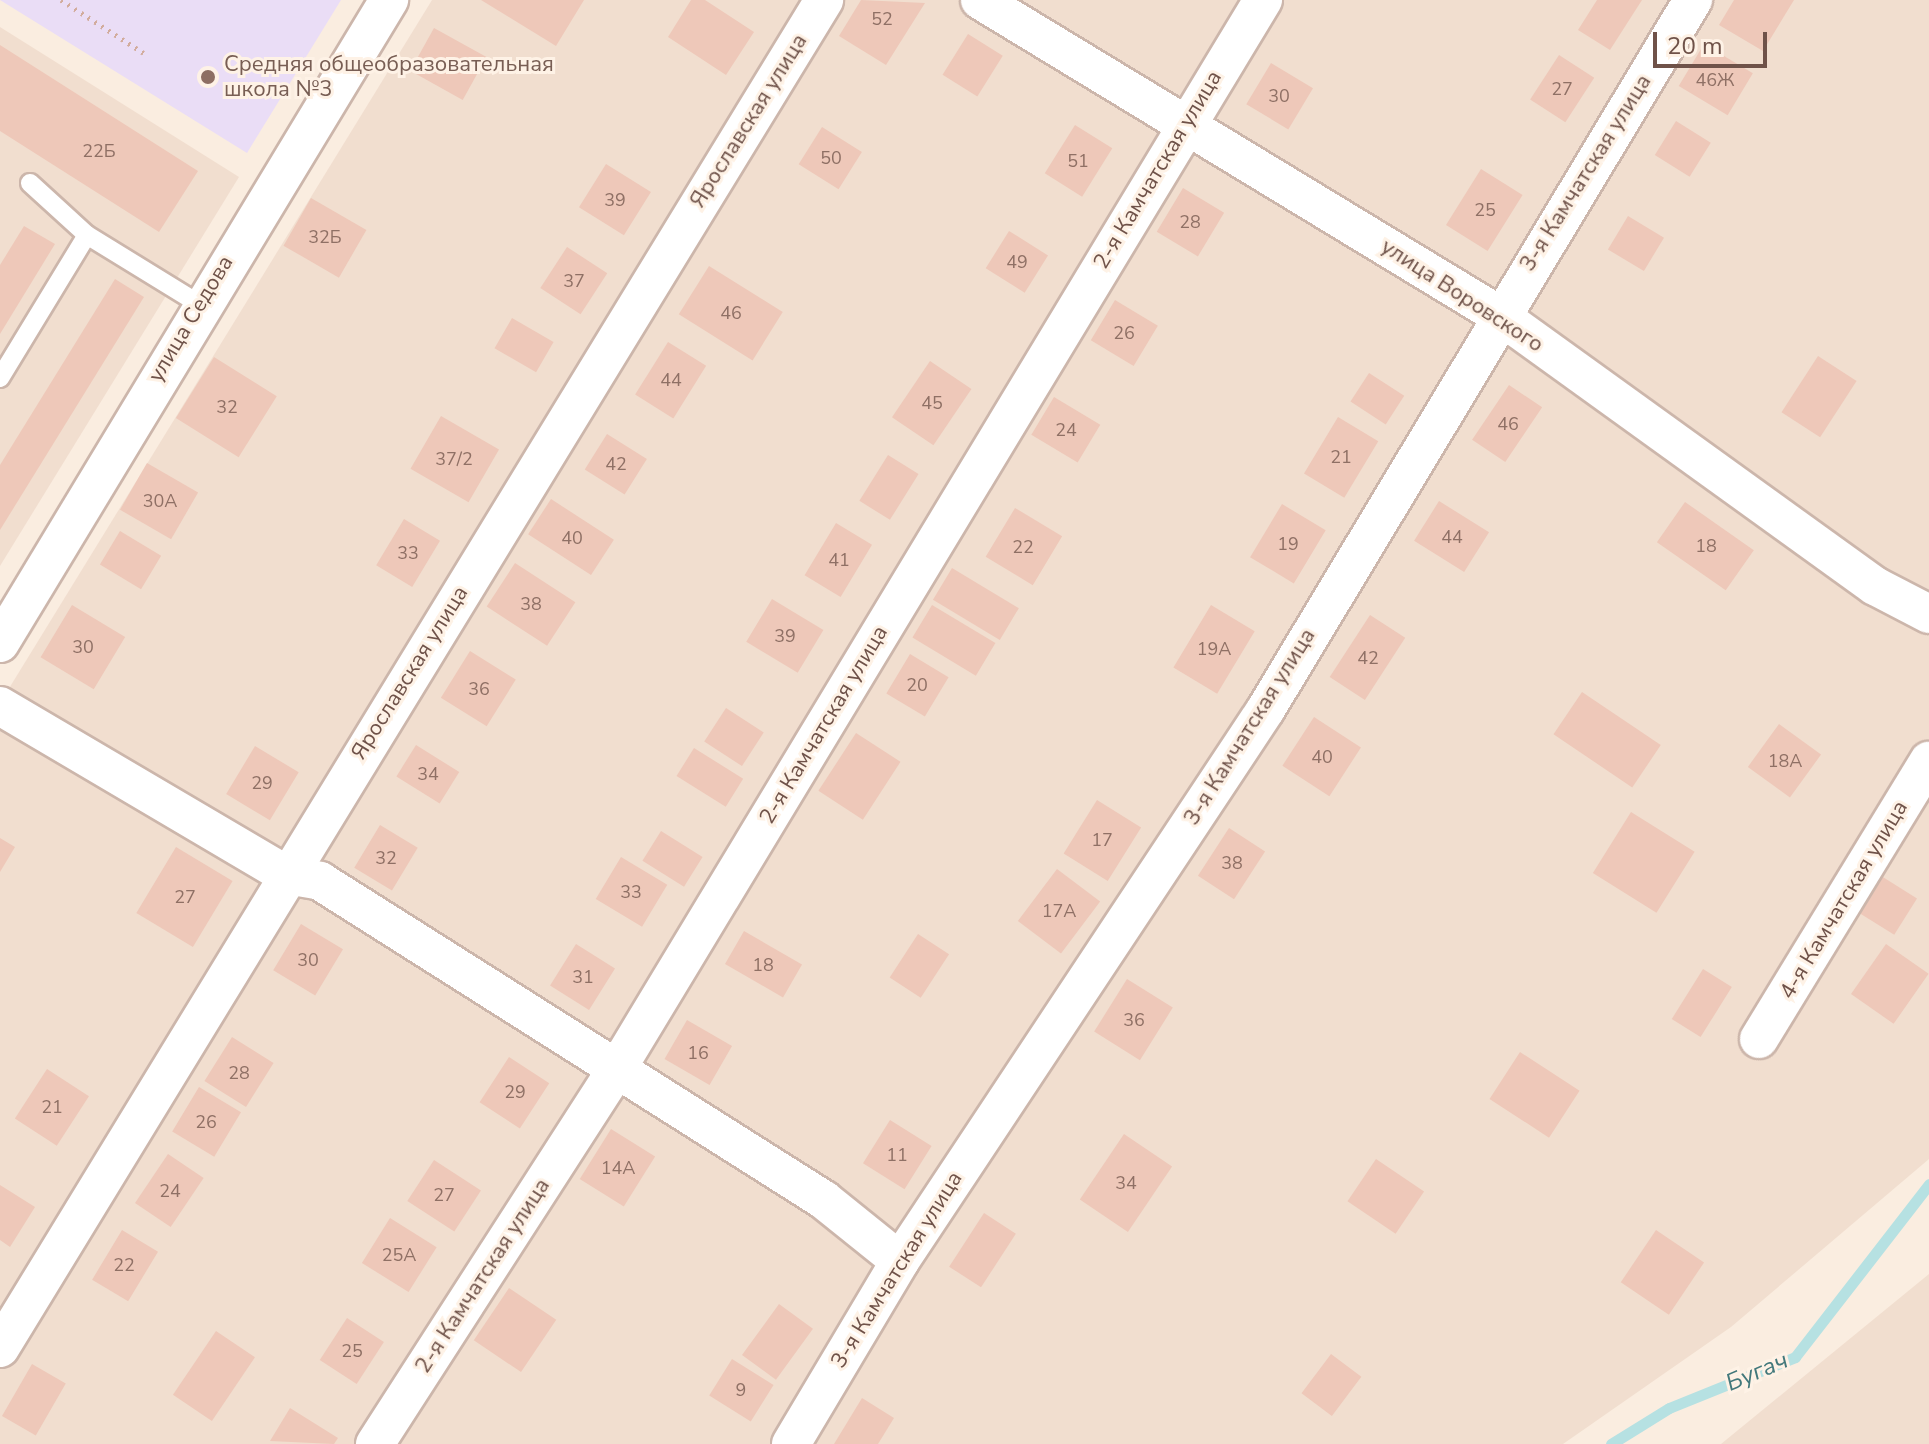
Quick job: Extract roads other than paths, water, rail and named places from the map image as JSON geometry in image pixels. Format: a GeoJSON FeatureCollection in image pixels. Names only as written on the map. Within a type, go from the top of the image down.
{"type":"FeatureCollection","features":[{"type":"Feature","properties":{"kind":"street","name":"улица Седова"},"geometry":{"type":"LineString","coordinates":[[0,643],[10,598],[389,0]]}},
{"type":"Feature","properties":{"kind":"street","name":"Ярославская улица"},"geometry":{"type":"LineString","coordinates":[[0,1348],[824,0]]}},
{"type":"Feature","properties":{"kind":"street","name":"улица Воровского"},"geometry":{"type":"LineString","coordinates":[[980,0],[1499,315],[1875,586],[1929,614]]}},
{"type":"Feature","properties":{"kind":"street","name":"2-я Камчатская улица"},"geometry":{"type":"LineString","coordinates":[[375,1444],[618,1067],[1184,124],[1263,0]]}},
{"type":"Feature","properties":{"kind":"street","name":"3-я Камчатская улица"},"geometry":{"type":"LineString","coordinates":[[791,1444],[900,1261],[1266,709],[1499,315],[1693,0]]}},
{"type":"Feature","properties":{"kind":"street"},"geometry":{"type":"LineString","coordinates":[[0,706],[287,875],[320,881],[824,1200],[900,1261]]}},
{"type":"Feature","properties":{"kind":"street","name":"4-я Камчатская улица"},"geometry":{"type":"LineString","coordinates":[[1759,1039],[1929,761]]}},
{"type":"Feature","properties":{"kind":"lane"},"geometry":{"type":"LineString","coordinates":[[30,183],[87,235],[199,304]]}},
{"type":"Feature","properties":{"kind":"lane"},"geometry":{"type":"LineString","coordinates":[[0,378],[87,235]]}},
{"type":"Feature","properties":{"kind":"waterway","name":"Бугач"},"geometry":{"type":"LineString","coordinates":[[1611,1444],[1669,1408],[1795,1357],[1929,1184]]}},
{"type":"Feature","properties":{"kind":"place","name":"Средняя общеобразовательная школа №3"},"geometry":{"type":"Point","coordinates":[208,77]}}]}
